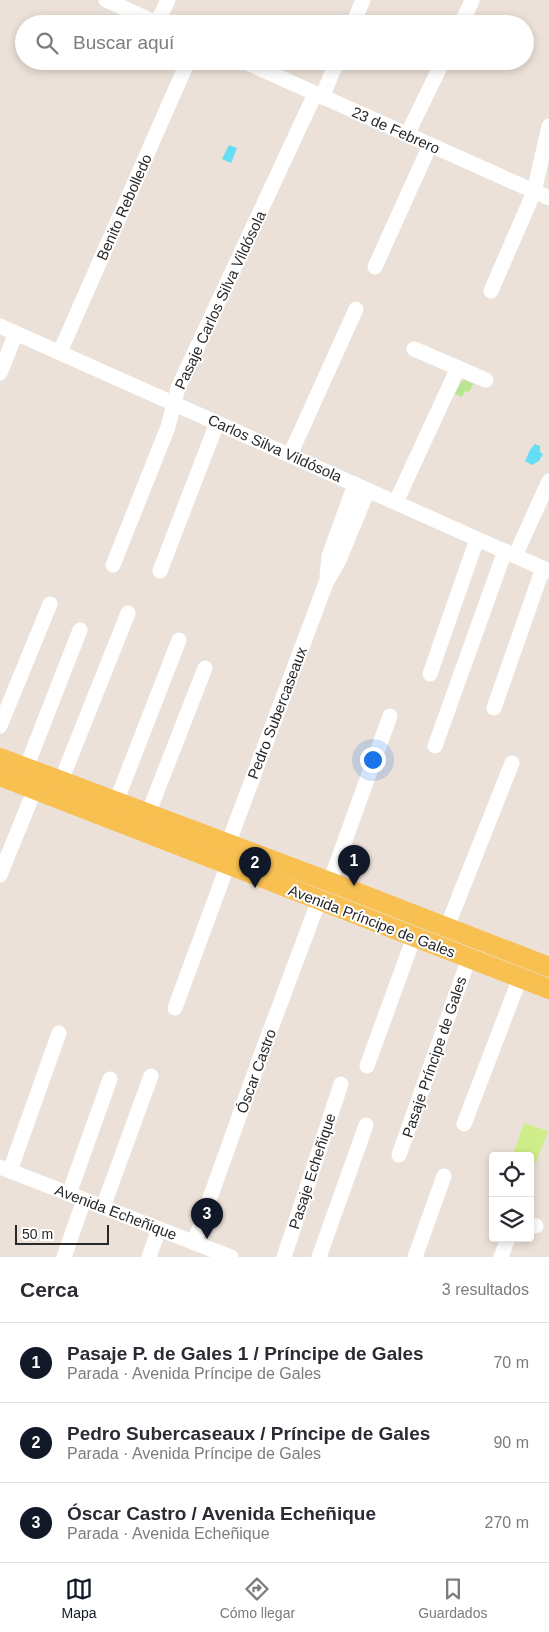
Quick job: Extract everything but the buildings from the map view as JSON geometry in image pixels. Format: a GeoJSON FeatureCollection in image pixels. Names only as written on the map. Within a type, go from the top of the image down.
{"type":"FeatureCollection","features":[{"type":"Feature","properties":{"kind":"main road","name":"Avenida Príncipe de Gales"},"geometry":{"type":"LineString","coordinates":[[0,758],[330,882],[549,967]]}},
{"type":"Feature","properties":{"kind":"main road","name":"Avenida Príncipe de Gales"},"geometry":{"type":"LineString","coordinates":[[0,776],[549,989]]}},
{"type":"Feature","properties":{"kind":"street"},"geometry":{"type":"LineString","coordinates":[[106,0],[140,15]]}},
{"type":"Feature","properties":{"kind":"street"},"geometry":{"type":"LineString","coordinates":[[161,15],[168,0]]}},
{"type":"Feature","properties":{"kind":"street"},"geometry":{"type":"LineString","coordinates":[[357,15],[363,0]]}},
{"type":"Feature","properties":{"kind":"street"},"geometry":{"type":"LineString","coordinates":[[465,15],[472,1]]}},
{"type":"Feature","properties":{"kind":"street","name":"Benito Rebolledo"},"geometry":{"type":"LineString","coordinates":[[60,352],[184,70]]}},
{"type":"Feature","properties":{"kind":"street","name":"23 de Febrero"},"geometry":{"type":"LineString","coordinates":[[262,70],[549,198]]}},
{"type":"Feature","properties":{"kind":"street","name":"Pasaje Carlos Silva Vildósola"},"geometry":{"type":"LineString","coordinates":[[113,565],[168,427],[178,388],[332,70]]}},
{"type":"Feature","properties":{"kind":"street"},"geometry":{"type":"LineString","coordinates":[[407,135],[438,70]]}},
{"type":"Feature","properties":{"kind":"street"},"geometry":{"type":"LineString","coordinates":[[490,291],[534,192],[549,126]]}},
{"type":"Feature","properties":{"kind":"street"},"geometry":{"type":"LineString","coordinates":[[375,267],[430,146]]}},
{"type":"Feature","properties":{"kind":"street"},"geometry":{"type":"LineString","coordinates":[[290,455],[356,309]]}},
{"type":"Feature","properties":{"kind":"street","name":"Carlos Silva Vildósola"},"geometry":{"type":"LineString","coordinates":[[0,326],[546,570]]}},
{"type":"Feature","properties":{"kind":"street"},"geometry":{"type":"LineString","coordinates":[[0,373],[16,333]]}},
{"type":"Feature","properties":{"kind":"street"},"geometry":{"type":"LineString","coordinates":[[414,349],[486,380]]}},
{"type":"Feature","properties":{"kind":"street"},"geometry":{"type":"LineString","coordinates":[[396,502],[458,368]]}},
{"type":"Feature","properties":{"kind":"street"},"geometry":{"type":"LineString","coordinates":[[160,571],[217,423]]}},
{"type":"Feature","properties":{"kind":"street"},"geometry":{"type":"LineString","coordinates":[[435,746],[510,554],[549,481]]}},
{"type":"Feature","properties":{"kind":"street","name":"Pedro Subercaseaux"},"geometry":{"type":"LineString","coordinates":[[228,844],[326,583],[329,556],[362,487]]}},
{"type":"Feature","properties":{"kind":"street"},"geometry":{"type":"LineString","coordinates":[[430,674],[477,539]]}},
{"type":"Feature","properties":{"kind":"street"},"geometry":{"type":"LineString","coordinates":[[494,708],[546,570]]}},
{"type":"Feature","properties":{"kind":"street"},"geometry":{"type":"LineString","coordinates":[[0,726],[50,604]]}},
{"type":"Feature","properties":{"kind":"street"},"geometry":{"type":"LineString","coordinates":[[61,781],[128,613]]}},
{"type":"Feature","properties":{"kind":"street"},"geometry":{"type":"LineString","coordinates":[[26,768],[80,630]]}},
{"type":"Feature","properties":{"kind":"street"},"geometry":{"type":"LineString","coordinates":[[116,802],[179,640]]}},
{"type":"Feature","properties":{"kind":"street"},"geometry":{"type":"LineString","coordinates":[[148,814],[205,668]]}},
{"type":"Feature","properties":{"kind":"street"},"geometry":{"type":"LineString","coordinates":[[330,882],[390,716]]}},
{"type":"Feature","properties":{"kind":"street"},"geometry":{"type":"LineString","coordinates":[[447,927],[512,763]]}},
{"type":"Feature","properties":{"kind":"street"},"geometry":{"type":"LineString","coordinates":[[0,875],[35,789]]}},
{"type":"Feature","properties":{"kind":"street"},"geometry":{"type":"LineString","coordinates":[[175,1008],[228,864]]}},
{"type":"Feature","properties":{"kind":"street","name":"Óscar Castro"},"geometry":{"type":"LineString","coordinates":[[194,1243],[319,900]]}},
{"type":"Feature","properties":{"kind":"street"},"geometry":{"type":"LineString","coordinates":[[367,1066],[414,937]]}},
{"type":"Feature","properties":{"kind":"street","name":"Pasaje Príncipe de Gales"},"geometry":{"type":"LineString","coordinates":[[400,1156],[469,958]]}},
{"type":"Feature","properties":{"kind":"street"},"geometry":{"type":"LineString","coordinates":[[464,1124],[520,978]]}},
{"type":"Feature","properties":{"kind":"street"},"geometry":{"type":"LineString","coordinates":[[5,1169],[59,1033]]}},
{"type":"Feature","properties":{"kind":"street"},"geometry":{"type":"LineString","coordinates":[[103,1207],[151,1076]]}},
{"type":"Feature","properties":{"kind":"street"},"geometry":{"type":"LineString","coordinates":[[69,1194],[110,1079]]}},
{"type":"Feature","properties":{"kind":"street","name":"Pasaje Echeñique"},"geometry":{"type":"LineString","coordinates":[[284,1257],[341,1084]]}},
{"type":"Feature","properties":{"kind":"street"},"geometry":{"type":"LineString","coordinates":[[319,1257],[366,1125]]}},
{"type":"Feature","properties":{"kind":"street","name":"Avenida Echeñique"},"geometry":{"type":"LineString","coordinates":[[5,1169],[231,1257]]}},
{"type":"Feature","properties":{"kind":"street"},"geometry":{"type":"LineString","coordinates":[[415,1257],[444,1176]]}},
{"type":"Feature","properties":{"kind":"street"},"geometry":{"type":"LineString","coordinates":[[64,1257],[84,1200]]}},
{"type":"Feature","properties":{"kind":"street"},"geometry":{"type":"LineString","coordinates":[[149,1257],[159,1229]]}},
{"type":"Feature","properties":{"kind":"street"},"geometry":{"type":"LineString","coordinates":[[501,1257],[507,1242]]}},
{"type":"Feature","properties":{"kind":"green space"},"geometry":{"type":"Polygon","coordinates":[[[465,380],[473,384],[469,392],[465,391],[462,397],[455,394],[461,382],[465,380]]]}},
{"type":"Feature","properties":{"kind":"green space"},"geometry":{"type":"Polygon","coordinates":[[[524,1123],[548,1131],[536,1163],[534,1162],[534,1152],[514,1152],[524,1123]]]}},
{"type":"Feature","properties":{"kind":"water"},"geometry":{"type":"Polygon","coordinates":[[[229,145],[237,148],[231,163],[222,159],[229,145]]]}},
{"type":"Feature","properties":{"kind":"water"},"geometry":{"type":"Polygon","coordinates":[[[535,444],[540,446],[540,452],[543,454],[539,461],[532,465],[525,461],[535,444]]]}},
{"type":"Feature","properties":{"kind":"place","name":"Pasaje P. de Gales 1 / Príncipe de Gales"},"geometry":{"type":"Point","coordinates":[354,886]}},
{"type":"Feature","properties":{"kind":"place","name":"Pedro Subercaseaux / Príncipe de Gales"},"geometry":{"type":"Point","coordinates":[255,888]}},
{"type":"Feature","properties":{"kind":"place","name":"Óscar Castro / Avenida Echeñique"},"geometry":{"type":"Point","coordinates":[207,1239]}}]}
